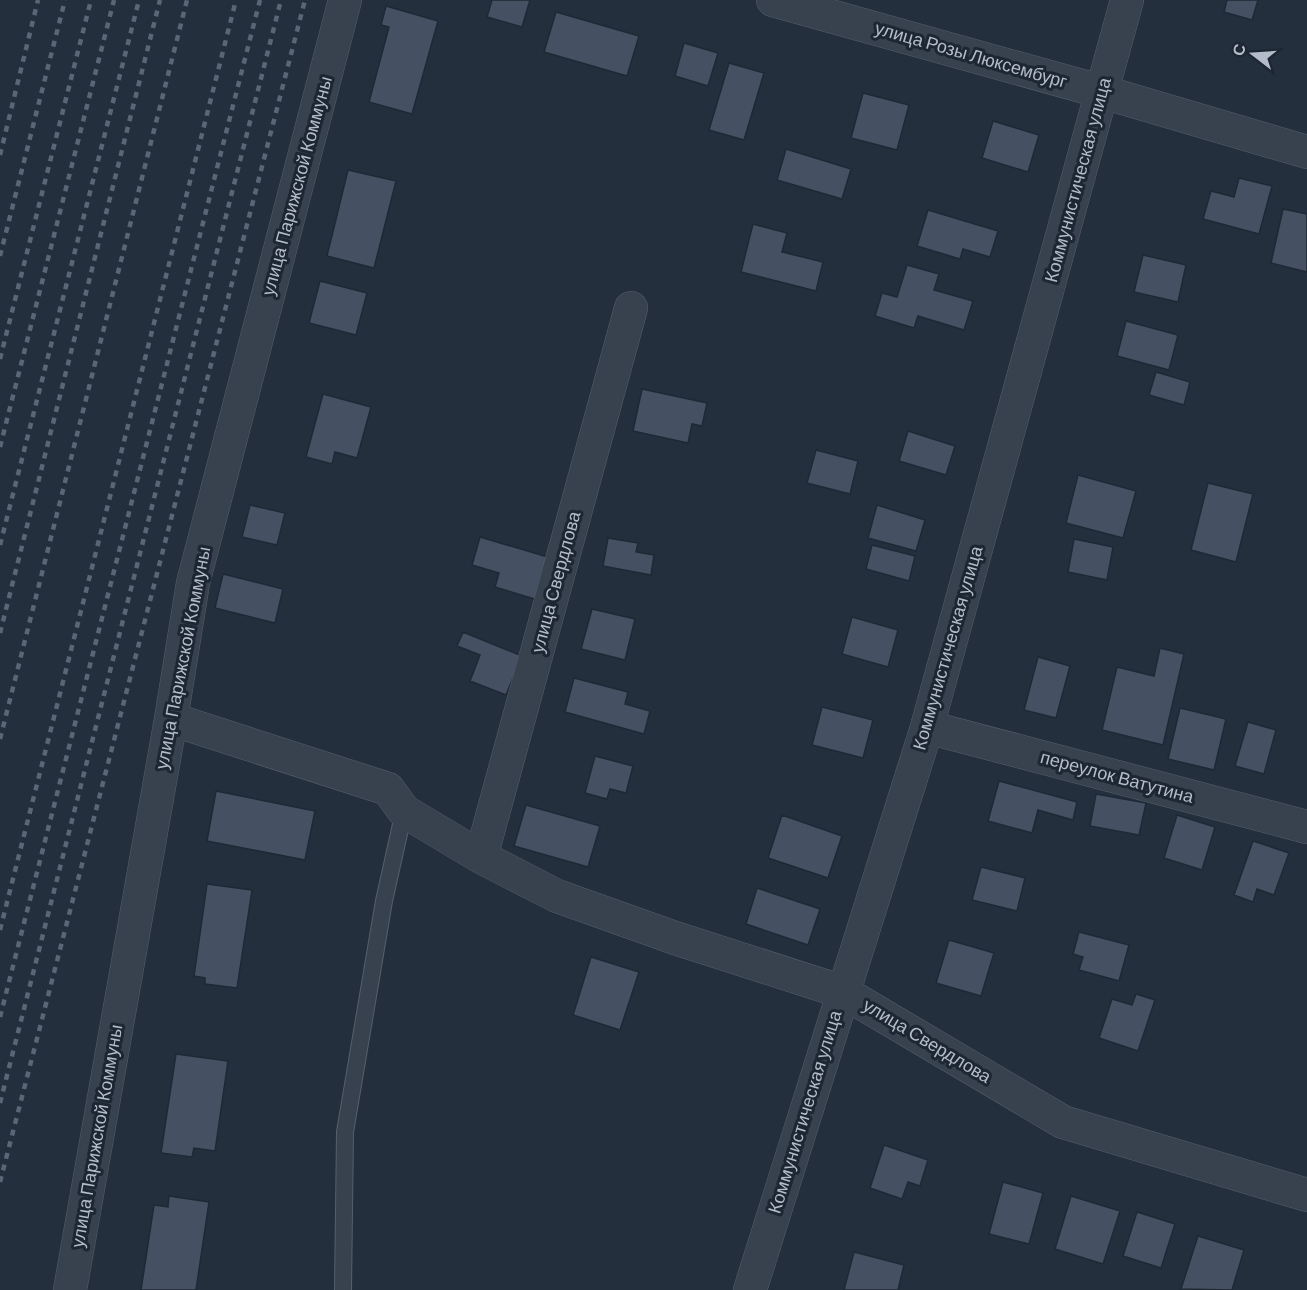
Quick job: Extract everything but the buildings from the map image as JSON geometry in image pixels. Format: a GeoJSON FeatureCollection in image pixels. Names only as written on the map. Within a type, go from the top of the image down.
{"type":"FeatureCollection","features":[{"type":"Feature","properties":{"kind":"street","name":"улица Парижской Коммуны"},"geometry":{"type":"LineString","coordinates":[[70,1290],[193,583],[345,0]]}},
{"type":"Feature","properties":{"kind":"street","name":"улица Розы Люксембург"},"geometry":{"type":"LineString","coordinates":[[772,0],[1103,92],[1307,152]]}},
{"type":"Feature","properties":{"kind":"street","name":"Коммунистическая улица"},"geometry":{"type":"LineString","coordinates":[[750,1290],[927,727],[1127,0]]}},
{"type":"Feature","properties":{"kind":"street","name":"улица Свердлова"},"geometry":{"type":"LineString","coordinates":[[481,857],[631,308]]}},
{"type":"Feature","properties":{"kind":"street","name":"улица Свердлова"},"geometry":{"type":"LineString","coordinates":[[171,719],[388,789],[404,811],[481,857],[557,896],[675,938],[843,992],[1063,1122],[1307,1195]]}},
{"type":"Feature","properties":{"kind":"street","name":"переулок Ватутина"},"geometry":{"type":"LineString","coordinates":[[927,727],[1307,827]]}},
{"type":"Feature","properties":{"kind":"lane"},"geometry":{"type":"LineString","coordinates":[[342,1290],[345,1132],[384,901],[404,811]]}},
{"type":"Feature","properties":{"kind":"railway"},"geometry":{"type":"LineString","coordinates":[[0,155],[38,0]]}},
{"type":"Feature","properties":{"kind":"railway"},"geometry":{"type":"LineString","coordinates":[[0,256],[65,0]]}},
{"type":"Feature","properties":{"kind":"railway"},"geometry":{"type":"LineString","coordinates":[[0,359],[91,0]]}},
{"type":"Feature","properties":{"kind":"railway"},"geometry":{"type":"LineString","coordinates":[[0,447],[114,0]]}},
{"type":"Feature","properties":{"kind":"railway"},"geometry":{"type":"LineString","coordinates":[[0,545],[139,0]]}},
{"type":"Feature","properties":{"kind":"railway"},"geometry":{"type":"LineString","coordinates":[[0,633],[160,0]]}},
{"type":"Feature","properties":{"kind":"railway"},"geometry":{"type":"LineString","coordinates":[[0,739],[187,0]]}},
{"type":"Feature","properties":{"kind":"railway"},"geometry":{"type":"LineString","coordinates":[[0,930],[236,0]]}},
{"type":"Feature","properties":{"kind":"railway"},"geometry":{"type":"LineString","coordinates":[[0,1017],[260,0]]}},
{"type":"Feature","properties":{"kind":"railway"},"geometry":{"type":"LineString","coordinates":[[0,1103],[281,0]]}},
{"type":"Feature","properties":{"kind":"railway"},"geometry":{"type":"LineString","coordinates":[[0,1182],[305,0]]}}]}
